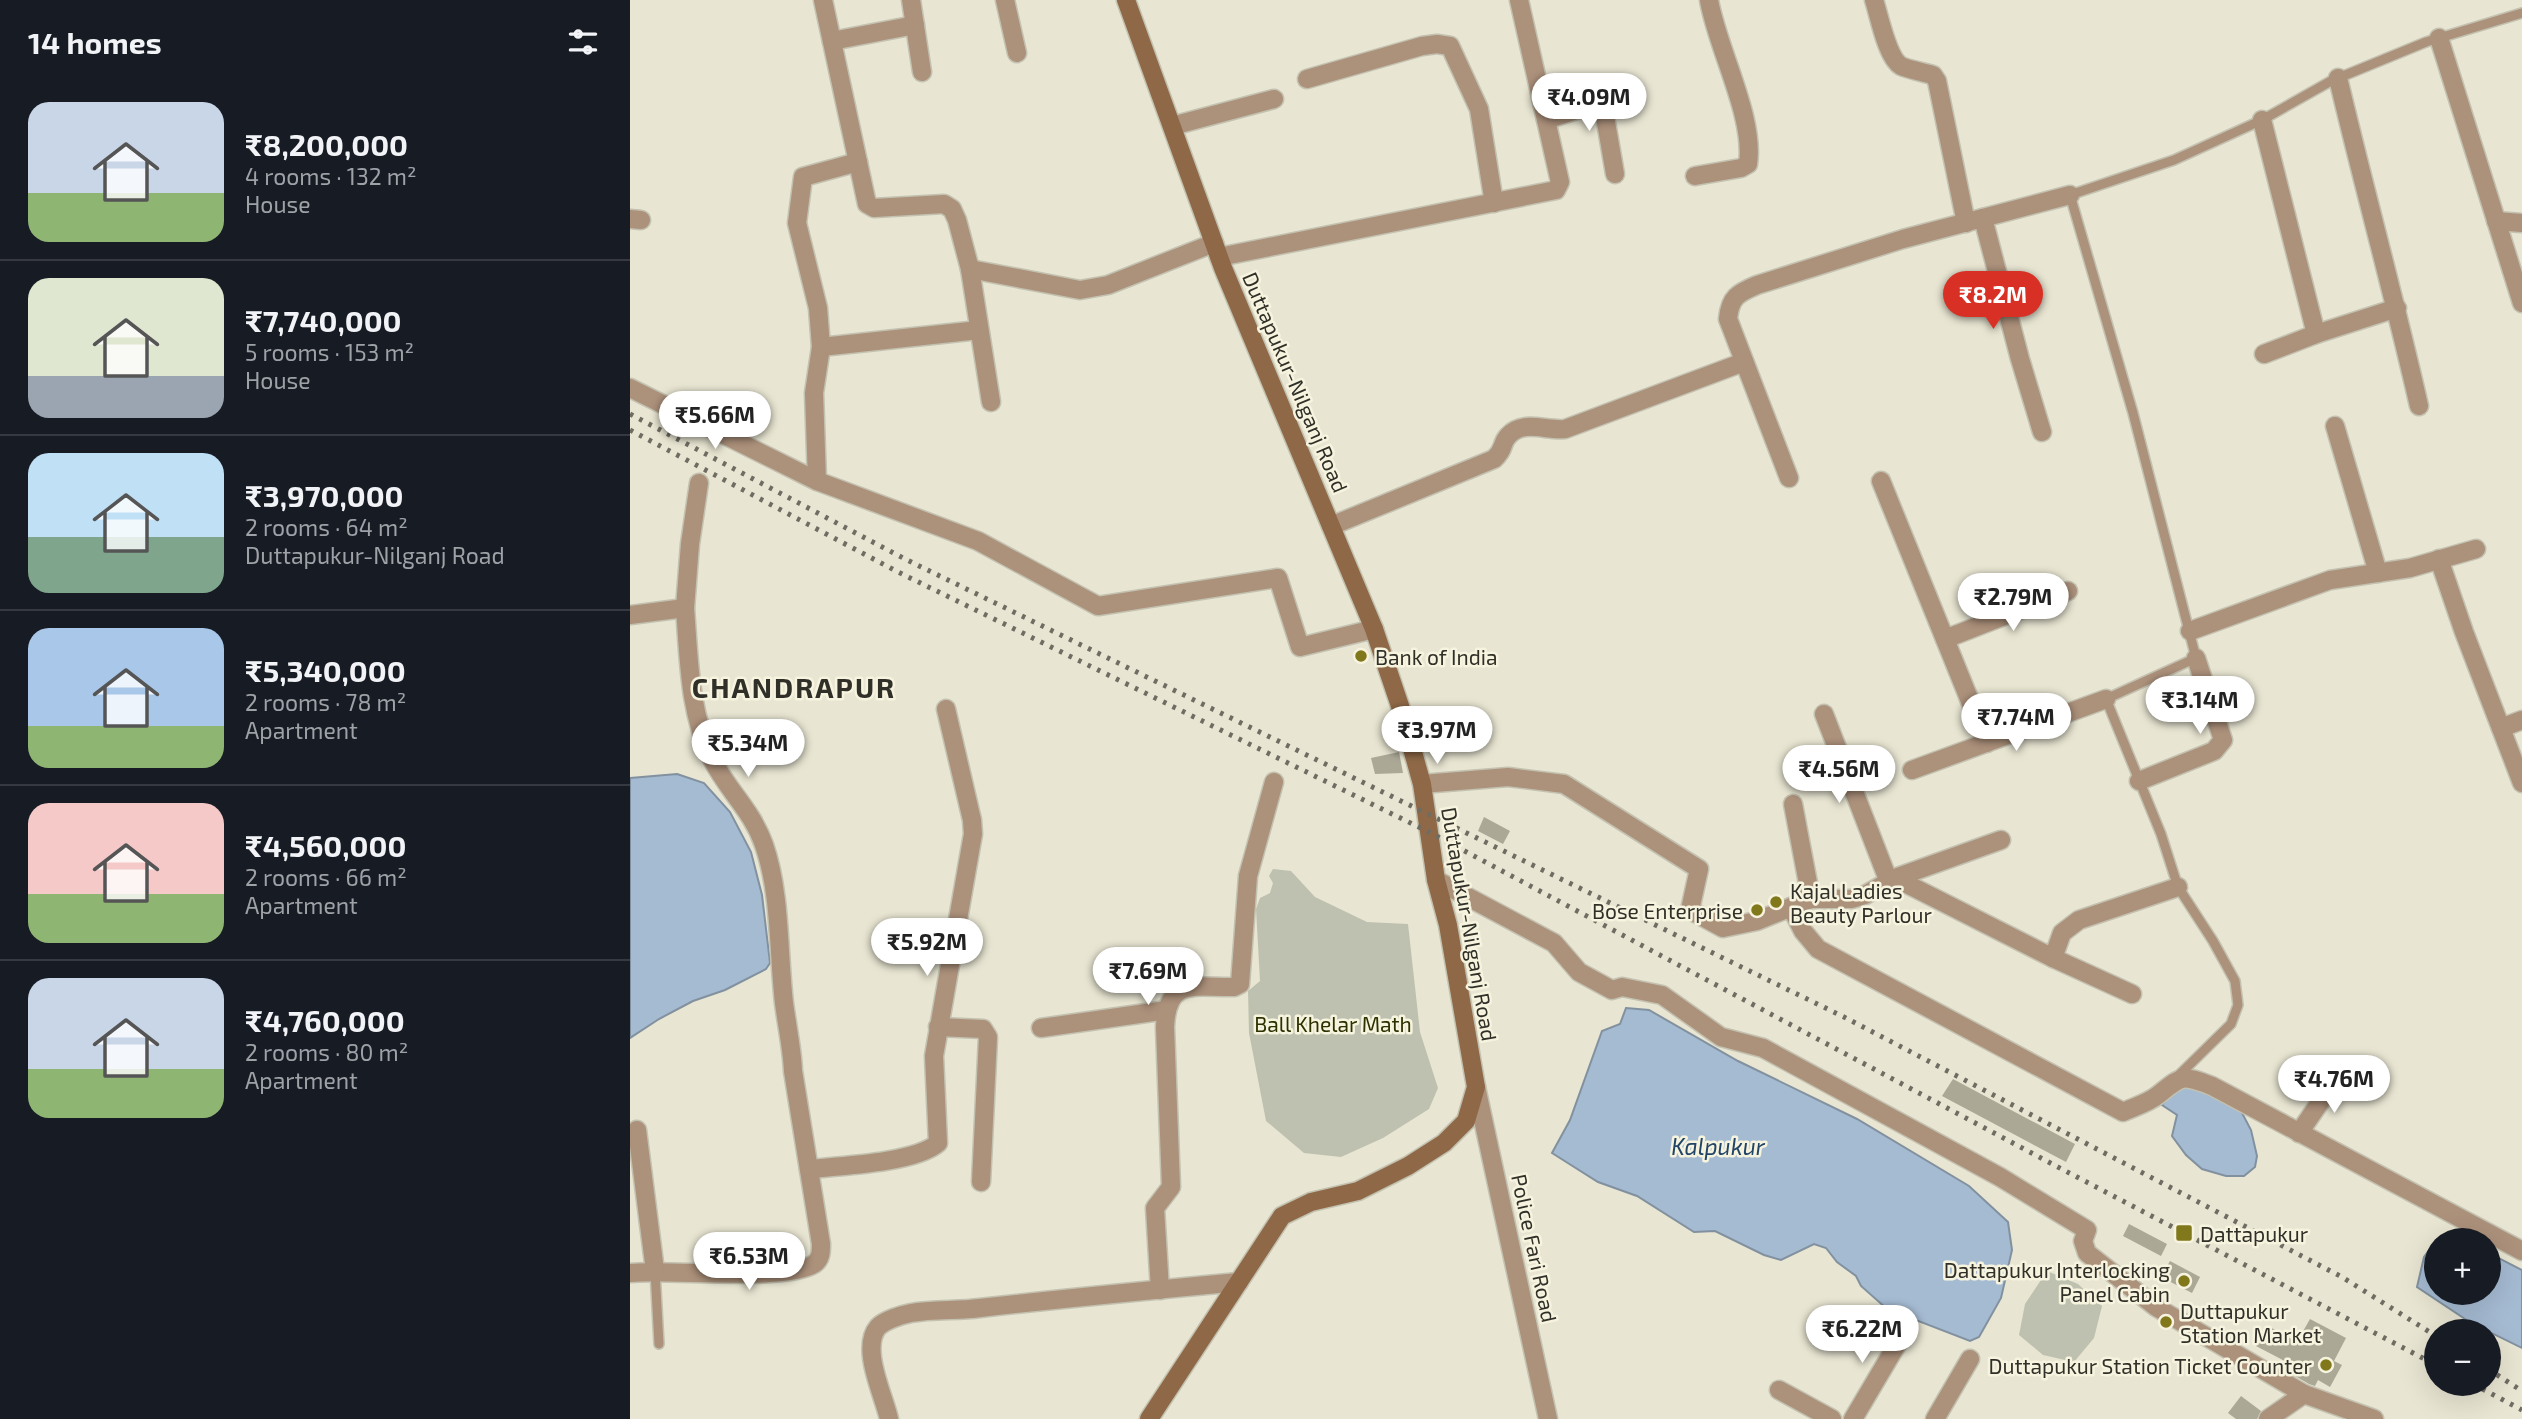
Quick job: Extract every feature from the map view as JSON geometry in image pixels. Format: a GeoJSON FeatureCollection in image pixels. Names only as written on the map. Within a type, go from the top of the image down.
{"type":"FeatureCollection","features":[{"type":"Feature","properties":{"kind":"main road","name":"Duttapukur-Nilganj Road"},"geometry":{"type":"LineString","coordinates":[[1126,0],[1217,250],[1374,629],[1400,706],[1422,783],[1436,880],[1448,925],[1476,1087],[1466,1121],[1444,1143],[1408,1166],[1358,1191],[1311,1202],[1282,1216],[1149,1419]]}},
{"type":"Feature","properties":{"kind":"street"},"geometry":{"type":"LineString","coordinates":[[823,0],[867,204],[874,208],[944,204],[952,209],[970,269],[991,402]]}},
{"type":"Feature","properties":{"kind":"street"},"geometry":{"type":"LineString","coordinates":[[911,0],[922,72]]}},
{"type":"Feature","properties":{"kind":"street"},"geometry":{"type":"LineString","coordinates":[[1004,0],[1017,53]]}},
{"type":"Feature","properties":{"kind":"street"},"geometry":{"type":"LineString","coordinates":[[970,269],[1080,290],[1093,289],[1217,250],[1494,204],[1556,190],[1560,182],[1519,0]]}},
{"type":"Feature","properties":{"kind":"street"},"geometry":{"type":"LineString","coordinates":[[1695,176],[1741,168],[1748,164],[1750,154],[1741,109],[1709,0]]}},
{"type":"Feature","properties":{"kind":"street"},"geometry":{"type":"LineString","coordinates":[[1874,0],[1886,42],[1894,59],[1900,65],[1933,75],[1937,81],[1974,220],[2042,432]]}},
{"type":"Feature","properties":{"kind":"street"},"geometry":{"type":"LineString","coordinates":[[832,41],[915,25]]}},
{"type":"Feature","properties":{"kind":"street"},"geometry":{"type":"LineString","coordinates":[[2439,37],[2522,303]]}},
{"type":"Feature","properties":{"kind":"street"},"geometry":{"type":"LineString","coordinates":[[1307,79],[1422,46],[1437,44],[1450,47],[1479,109],[1494,204]]}},
{"type":"Feature","properties":{"kind":"street"},"geometry":{"type":"LineString","coordinates":[[2338,78],[2363,184],[2397,308],[2419,406]]}},
{"type":"Feature","properties":{"kind":"street"},"geometry":{"type":"LineString","coordinates":[[1172,126],[1274,99]]}},
{"type":"Feature","properties":{"kind":"street"},"geometry":{"type":"LineString","coordinates":[[1546,120],[1598,103],[1603,105],[1615,174]]}},
{"type":"Feature","properties":{"kind":"street"},"geometry":{"type":"LineString","coordinates":[[2262,120],[2316,334]]}},
{"type":"Feature","properties":{"kind":"street"},"geometry":{"type":"LineString","coordinates":[[817,481],[814,393],[821,346],[818,308],[797,223],[800,181],[803,177],[858,162]]}},
{"type":"Feature","properties":{"kind":"street"},"geometry":{"type":"LineString","coordinates":[[1788,478],[1728,319],[1729,304],[1740,293],[1757,285],[1903,239],[2070,195]]}},
{"type":"Feature","properties":{"kind":"street"},"geometry":{"type":"LineString","coordinates":[[2496,221],[2522,223]]}},
{"type":"Feature","properties":{"kind":"street"},"geometry":{"type":"LineString","coordinates":[[2264,354],[2397,308]]}},
{"type":"Feature","properties":{"kind":"street"},"geometry":{"type":"LineString","coordinates":[[821,346],[979,330]]}},
{"type":"Feature","properties":{"kind":"street"},"geometry":{"type":"LineString","coordinates":[[1331,526],[1494,459],[1502,451],[1504,440],[1514,430],[1527,425],[1565,429],[1744,362]]}},
{"type":"Feature","properties":{"kind":"street"},"geometry":{"type":"LineString","coordinates":[[630,388],[817,481],[978,541],[1098,606],[1278,578],[1300,647],[1374,629]]}},
{"type":"Feature","properties":{"kind":"street"},"geometry":{"type":"LineString","coordinates":[[2335,426],[2378,573]]}},
{"type":"Feature","properties":{"kind":"street"},"geometry":{"type":"LineString","coordinates":[[1881,481],[1987,743]]}},
{"type":"Feature","properties":{"kind":"street"},"geometry":{"type":"LineString","coordinates":[[630,1273],[655,1270],[762,1273],[816,1263],[820,1257],[821,1244],[793,1071],[794,1060],[784,1001],[772,882],[765,847],[755,820],[712,759],[693,707],[685,608],[690,544],[699,483]]}},
{"type":"Feature","properties":{"kind":"street"},"geometry":{"type":"LineString","coordinates":[[2190,631],[2330,580],[2410,568],[2476,549]]}},
{"type":"Feature","properties":{"kind":"street"},"geometry":{"type":"LineString","coordinates":[[2440,559],[2464,632],[2522,783]]}},
{"type":"Feature","properties":{"kind":"street"},"geometry":{"type":"LineString","coordinates":[[1945,639],[2068,591]]}},
{"type":"Feature","properties":{"kind":"street"},"geometry":{"type":"LineString","coordinates":[[630,615],[685,608]]}},
{"type":"Feature","properties":{"kind":"street"},"geometry":{"type":"LineString","coordinates":[[2139,781],[2214,751],[2223,740],[2196,659]]}},
{"type":"Feature","properties":{"kind":"street"},"geometry":{"type":"LineString","coordinates":[[1912,770],[2106,699]]}},
{"type":"Feature","properties":{"kind":"street"},"geometry":{"type":"LineString","coordinates":[[809,1169],[882,1161],[926,1151],[938,1143],[934,1056],[973,834],[946,709]]}},
{"type":"Feature","properties":{"kind":"street"},"geometry":{"type":"LineString","coordinates":[[1825,713],[1892,880],[2132,994]]}},
{"type":"Feature","properties":{"kind":"street"},"geometry":{"type":"LineString","coordinates":[[2501,728],[2522,720]]}},
{"type":"Feature","properties":{"kind":"street"},"geometry":{"type":"LineString","coordinates":[[1422,783],[1508,777],[1564,784],[1699,869],[1690,910],[1723,928],[1757,921],[1811,899],[1853,899],[1892,880],[2001,840]]}},
{"type":"Feature","properties":{"kind":"street"},"geometry":{"type":"LineString","coordinates":[[1160,1290],[1155,1208],[1171,1187],[1165,1027],[1167,1010],[1177,990],[1234,987],[1240,984],[1248,876],[1274,782]]}},
{"type":"Feature","properties":{"kind":"street"},"geometry":{"type":"LineString","coordinates":[[1793,804],[1811,899]]}},
{"type":"Feature","properties":{"kind":"street"},"geometry":{"type":"LineString","coordinates":[[1436,880],[1554,943],[1578,972],[1612,990],[1622,987],[1662,995],[1721,1037],[1763,1048],[2000,1177],[2087,1230],[2083,1241],[2087,1254],[2156,1307],[2304,1394],[2374,1419]]}},
{"type":"Feature","properties":{"kind":"street"},"geometry":{"type":"LineString","coordinates":[[2053,958],[2062,933],[2079,920],[2178,887]]}},
{"type":"Feature","properties":{"kind":"street"},"geometry":{"type":"LineString","coordinates":[[1790,907],[1803,931],[1818,949],[2123,1112],[2156,1097],[2173,1081],[2191,1078],[2212,1086],[2522,1251]]}},
{"type":"Feature","properties":{"kind":"street"},"geometry":{"type":"LineString","coordinates":[[1041,1028],[1167,1010]]}},
{"type":"Feature","properties":{"kind":"street"},"geometry":{"type":"LineString","coordinates":[[938,1027],[983,1029],[988,1037],[981,1182]]}},
{"type":"Feature","properties":{"kind":"street"},"geometry":{"type":"LineString","coordinates":[[2299,1133],[2338,1076]]}},
{"type":"Feature","properties":{"kind":"street","name":"Police Fari Road"},"geometry":{"type":"LineString","coordinates":[[1476,1087],[1548,1419]]}},
{"type":"Feature","properties":{"kind":"street"},"geometry":{"type":"LineString","coordinates":[[637,1130],[655,1270]]}},
{"type":"Feature","properties":{"kind":"street"},"geometry":{"type":"LineString","coordinates":[[889,1419],[872,1362],[872,1337],[878,1326],[892,1319],[912,1313],[977,1309],[1067,1297],[1239,1282]]}},
{"type":"Feature","properties":{"kind":"street"},"geometry":{"type":"LineString","coordinates":[[1853,1419],[1905,1331]]}},
{"type":"Feature","properties":{"kind":"street"},"geometry":{"type":"LineString","coordinates":[[1935,1419],[1970,1359]]}},
{"type":"Feature","properties":{"kind":"street"},"geometry":{"type":"LineString","coordinates":[[1779,1390],[1832,1419]]}},
{"type":"Feature","properties":{"kind":"street"},"geometry":{"type":"LineString","coordinates":[[2268,1419],[2304,1394]]}},
{"type":"Feature","properties":{"kind":"street"},"geometry":{"type":"LineString","coordinates":[[2323,1401],[2343,1419]]}},
{"type":"Feature","properties":{"kind":"lane"},"geometry":{"type":"LineString","coordinates":[[2173,1081],[2231,1024],[2238,1005],[2235,981],[2229,969],[2178,887],[2161,834],[2106,699],[2196,659],[2133,414],[2070,195],[2174,160],[2262,120],[2338,78],[2439,37],[2522,13]]}},
{"type":"Feature","properties":{"kind":"lane"},"geometry":{"type":"LineString","coordinates":[[655,1270],[659,1344]]}},
{"type":"Feature","properties":{"kind":"green space","name":"Ball Khelar Math"},"geometry":{"type":"Polygon","coordinates":[[[1273,869],[1291,871],[1315,897],[1367,922],[1408,924],[1420,1032],[1438,1088],[1429,1109],[1383,1138],[1341,1157],[1304,1153],[1266,1121],[1249,1033],[1248,991],[1260,981],[1256,909],[1260,898],[1270,893],[1273,883],[1269,876],[1273,869]]]}},
{"type":"Feature","properties":{"kind":"green space"},"geometry":{"type":"Polygon","coordinates":[[[2047,1271],[2078,1284],[2102,1306],[2094,1338],[2074,1362],[2043,1355],[2019,1335],[2025,1304],[2047,1271]]]}},
{"type":"Feature","properties":{"kind":"water"},"geometry":{"type":"Polygon","coordinates":[[[677,774],[704,783],[730,812],[751,852],[762,895],[770,963],[766,969],[725,990],[693,1001],[630,1038],[630,778],[677,774]]]}},
{"type":"Feature","properties":{"kind":"water","name":"Kalpukur"},"geometry":{"type":"Polygon","coordinates":[[[1626,1008],[1649,1010],[1738,1061],[1857,1119],[1969,1186],[2008,1222],[2012,1250],[2001,1298],[1979,1337],[1970,1341],[1887,1309],[1861,1286],[1856,1276],[1837,1262],[1826,1248],[1814,1244],[1781,1260],[1764,1255],[1715,1231],[1694,1232],[1637,1196],[1598,1182],[1552,1153],[1570,1120],[1602,1031],[1620,1024],[1626,1008]]]}},
{"type":"Feature","properties":{"kind":"water"},"geometry":{"type":"Polygon","coordinates":[[[2190,1085],[2241,1111],[2251,1130],[2257,1156],[2255,1167],[2244,1176],[2226,1176],[2202,1169],[2186,1155],[2172,1136],[2177,1115],[2162,1105],[2175,1088],[2190,1085]]]}},
{"type":"Feature","properties":{"kind":"water"},"geometry":{"type":"Polygon","coordinates":[[[2424,1257],[2424,1292],[2417,1287],[2424,1257]]]}},
{"type":"Feature","properties":{"kind":"water"},"geometry":{"type":"Polygon","coordinates":[[[2501,1259],[2522,1270],[2522,1348],[2501,1338],[2501,1319],[2465,1319],[2444,1305],[2501,1305],[2501,1259]]]}},
{"type":"Feature","properties":{"kind":"building"},"geometry":{"type":"Polygon","coordinates":[[[1399,752],[1403,773],[1375,774],[1371,758],[1399,752]]]}},
{"type":"Feature","properties":{"kind":"building"},"geometry":{"type":"Polygon","coordinates":[[[1484,817],[1510,831],[1503,844],[1478,831],[1484,817]]]}},
{"type":"Feature","properties":{"kind":"building"},"geometry":{"type":"Polygon","coordinates":[[[1953,1079],[2075,1144],[2066,1162],[1942,1096],[1953,1079]]]}},
{"type":"Feature","properties":{"kind":"building"},"geometry":{"type":"Polygon","coordinates":[[[2129,1224],[2167,1244],[2161,1256],[2123,1236],[2129,1224]]]}},
{"type":"Feature","properties":{"kind":"building","name":"Dattapukur Interlocking Panel Cabin"},"geometry":{"type":"Polygon","coordinates":[[[2170,1261],[2200,1277],[2192,1293],[2161,1277],[2170,1261]]]}},
{"type":"Feature","properties":{"kind":"building"},"geometry":{"type":"Polygon","coordinates":[[[2310,1319],[2346,1338],[2334,1361],[2342,1365],[2330,1387],[2318,1380],[2315,1386],[2309,1384],[2290,1373],[2294,1366],[2256,1346],[2268,1326],[2297,1342],[2310,1319]]]}},
{"type":"Feature","properties":{"kind":"building"},"geometry":{"type":"Polygon","coordinates":[[[2241,1396],[2261,1411],[2257,1419],[2236,1419],[2228,1413],[2241,1396]]]}},
{"type":"Feature","properties":{"kind":"railway"},"geometry":{"type":"LineString","coordinates":[[630,414],[905,559],[1844,1017],[2342,1277],[2424,1328]]}},
{"type":"Feature","properties":{"kind":"railway"},"geometry":{"type":"LineString","coordinates":[[630,430],[898,572],[1429,832],[2424,1359]]}},
{"type":"Feature","properties":{"kind":"railway"},"geometry":{"type":"LineString","coordinates":[[2501,1377],[2522,1391]]}},
{"type":"Feature","properties":{"kind":"railway"},"geometry":{"type":"LineString","coordinates":[[2496,1396],[2522,1410]]}},
{"type":"Feature","properties":{"kind":"place","name":"Bank of India"},"geometry":{"type":"Point","coordinates":[1361,656]}},
{"type":"Feature","properties":{"kind":"place","name":"Kajal Ladies Beauty Parlour"},"geometry":{"type":"Point","coordinates":[1776,902]}},
{"type":"Feature","properties":{"kind":"place","name":"Bose Enterprise"},"geometry":{"type":"Point","coordinates":[1757,910]}},
{"type":"Feature","properties":{"kind":"place","name":"Dattapukur"},"geometry":{"type":"Point","coordinates":[2184,1233]}},
{"type":"Feature","properties":{"kind":"place","name":"Dattapukur Interlocking Panel Cabin"},"geometry":{"type":"Point","coordinates":[2184,1281]}},
{"type":"Feature","properties":{"kind":"place","name":"Duttapukur Station Market"},"geometry":{"type":"Point","coordinates":[2166,1322]}},
{"type":"Feature","properties":{"kind":"place","name":"Duttapukur Station Ticket Counter"},"geometry":{"type":"Point","coordinates":[2326,1365]}},
{"type":"Feature","properties":{"kind":"district","name":"CHANDRAPUR"},"geometry":{"type":"Point","coordinates":[794,687]}}]}
